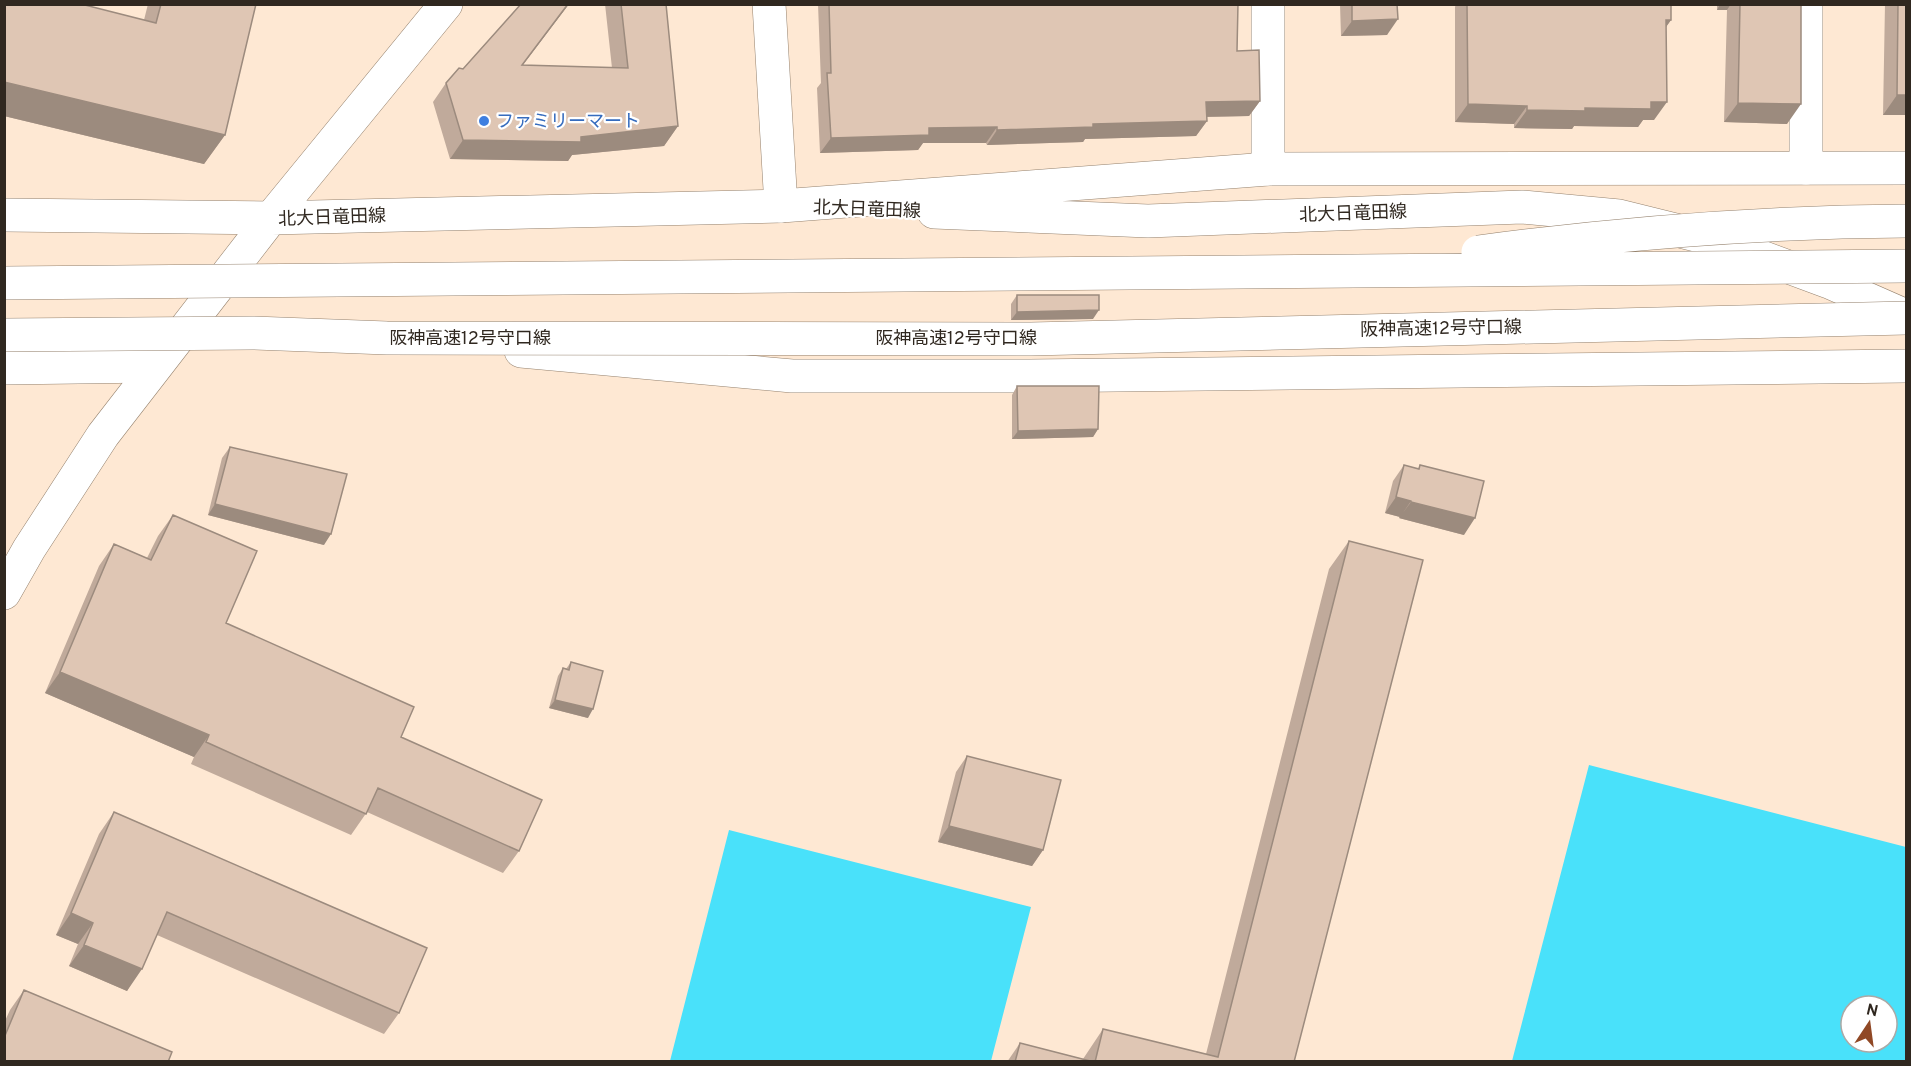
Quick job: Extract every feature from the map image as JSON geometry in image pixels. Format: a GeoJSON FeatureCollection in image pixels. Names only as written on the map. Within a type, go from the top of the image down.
{"type":"FeatureCollection","features":[{"type":"Feature","properties":{"kind":"main road"},"geometry":{"type":"LineString","coordinates":[[4,215],[271,218],[446,4]]}},
{"type":"Feature","properties":{"kind":"main road"},"geometry":{"type":"LineString","coordinates":[[769,4],[781,206]]}},
{"type":"Feature","properties":{"kind":"main road"},"geometry":{"type":"LineString","coordinates":[[1268,4],[1268,169]]}},
{"type":"Feature","properties":{"kind":"main road"},"geometry":{"type":"LineString","coordinates":[[1806,4],[1806,168]]}},
{"type":"Feature","properties":{"kind":"main road","name":"北大日竜田線"},"geometry":{"type":"LineString","coordinates":[[4,594],[64,492],[103,435],[154,366],[271,218],[781,206],[1268,169],[1906,168]]}},
{"type":"Feature","properties":{"kind":"main road","name":"北大日竜田線"},"geometry":{"type":"LineString","coordinates":[[781,206],[1148,221],[1522,207],[1619,216],[1716,240],[1829,282],[1906,317]]}},
{"type":"Feature","properties":{"kind":"main road"},"geometry":{"type":"LineString","coordinates":[[1334,271],[1504,248],[1680,230],[1831,221],[1906,221]]}},
{"type":"Feature","properties":{"kind":"main road"},"geometry":{"type":"LineString","coordinates":[[4,283],[1906,266]]}},
{"type":"Feature","properties":{"kind":"main road","name":"阪神高速12号守口線"},"geometry":{"type":"LineString","coordinates":[[4,335],[253,333],[387,338],[1031,339],[1906,317]]}},
{"type":"Feature","properties":{"kind":"main road"},"geometry":{"type":"LineString","coordinates":[[387,338],[792,376],[1029,376],[1906,366]]}},
{"type":"Feature","properties":{"kind":"main road"},"geometry":{"type":"LineString","coordinates":[[4,368],[154,366]]}},
{"type":"Feature","properties":{"kind":"water"},"geometry":{"type":"Polygon","coordinates":[[[1589,765],[1906,847],[1906,1061],[1512,1061],[1589,765]]]}},
{"type":"Feature","properties":{"kind":"water"},"geometry":{"type":"Polygon","coordinates":[[[729,830],[1031,907],[991,1061],[670,1061],[729,830]]]}},
{"type":"Feature","properties":{"kind":"building"},"geometry":{"type":"Polygon","coordinates":[[[4,4],[81,4],[156,23],[161,4],[256,4],[225,135],[4,82],[4,4]]]}},
{"type":"Feature","properties":{"kind":"building"},"geometry":{"type":"Polygon","coordinates":[[[521,4],[568,4],[522,65],[628,68],[621,4],[666,4],[678,126],[581,137],[581,142],[463,140],[446,83],[459,68],[463,69],[521,4]]]}},
{"type":"Feature","properties":{"kind":"building"},"geometry":{"type":"Polygon","coordinates":[[[829,4],[1238,4],[1237,51],[1259,50],[1260,101],[1206,102],[1207,121],[1093,124],[1093,127],[997,130],[997,127],[929,128],[929,135],[831,138],[827,73],[831,73],[829,4]]]}},
{"type":"Feature","properties":{"kind":"building"},"geometry":{"type":"Polygon","coordinates":[[[1352,4],[1397,4],[1398,19],[1352,21],[1352,4]]]}},
{"type":"Feature","properties":{"kind":"building"},"geometry":{"type":"Polygon","coordinates":[[[1467,4],[1671,4],[1671,20],[1666,20],[1667,102],[1651,102],[1651,109],[1585,108],[1585,111],[1527,110],[1527,106],[1468,104],[1467,4]]]}},
{"type":"Feature","properties":{"kind":"building"},"geometry":{"type":"Polygon","coordinates":[[[1740,4],[1801,4],[1801,104],[1738,103],[1740,4]]]}},
{"type":"Feature","properties":{"kind":"building"},"geometry":{"type":"Polygon","coordinates":[[[1898,4],[1906,4],[1906,95],[1897,95],[1898,4]]]}},
{"type":"Feature","properties":{"kind":"building"},"geometry":{"type":"Polygon","coordinates":[[[1017,295],[1099,295],[1099,310],[1017,312],[1017,295]]]}},
{"type":"Feature","properties":{"kind":"building"},"geometry":{"type":"Polygon","coordinates":[[[1017,386],[1099,386],[1098,429],[1018,431],[1017,386]]]}},
{"type":"Feature","properties":{"kind":"building"},"geometry":{"type":"Polygon","coordinates":[[[230,447],[347,474],[331,534],[215,504],[230,447]]]}},
{"type":"Feature","properties":{"kind":"building"},"geometry":{"type":"Polygon","coordinates":[[[1404,465],[1419,469],[1420,465],[1484,481],[1475,518],[1396,497],[1404,465]]]}},
{"type":"Feature","properties":{"kind":"building"},"geometry":{"type":"Polygon","coordinates":[[[173,515],[257,551],[226,623],[414,707],[401,737],[542,800],[519,851],[378,788],[366,814],[206,742],[209,735],[60,672],[114,544],[151,560],[173,515]]]}},
{"type":"Feature","properties":{"kind":"building"},"geometry":{"type":"Polygon","coordinates":[[[1349,541],[1423,560],[1294,1062],[1095,1062],[1103,1029],[1218,1057],[1349,541]]]}},
{"type":"Feature","properties":{"kind":"building"},"geometry":{"type":"Polygon","coordinates":[[[571,662],[603,671],[593,709],[555,700],[563,668],[569,670],[571,662]]]}},
{"type":"Feature","properties":{"kind":"building"},"geometry":{"type":"Polygon","coordinates":[[[967,756],[1061,780],[1043,850],[949,826],[967,756]]]}},
{"type":"Feature","properties":{"kind":"building"},"geometry":{"type":"Polygon","coordinates":[[[114,812],[427,948],[399,1013],[167,912],[142,969],[84,945],[93,923],[71,913],[114,812]]]}},
{"type":"Feature","properties":{"kind":"building"},"geometry":{"type":"Polygon","coordinates":[[[24,990],[172,1052],[168,1062],[4,1062],[4,1038],[24,990]]]}},
{"type":"Feature","properties":{"kind":"building"},"geometry":{"type":"Polygon","coordinates":[[[1020,1043],[1094,1062],[1015,1062],[1020,1043]]]}},
{"type":"Feature","properties":{"kind":"place","name":"ファミリーマート"},"geometry":{"type":"Point","coordinates":[484,121]}}]}
